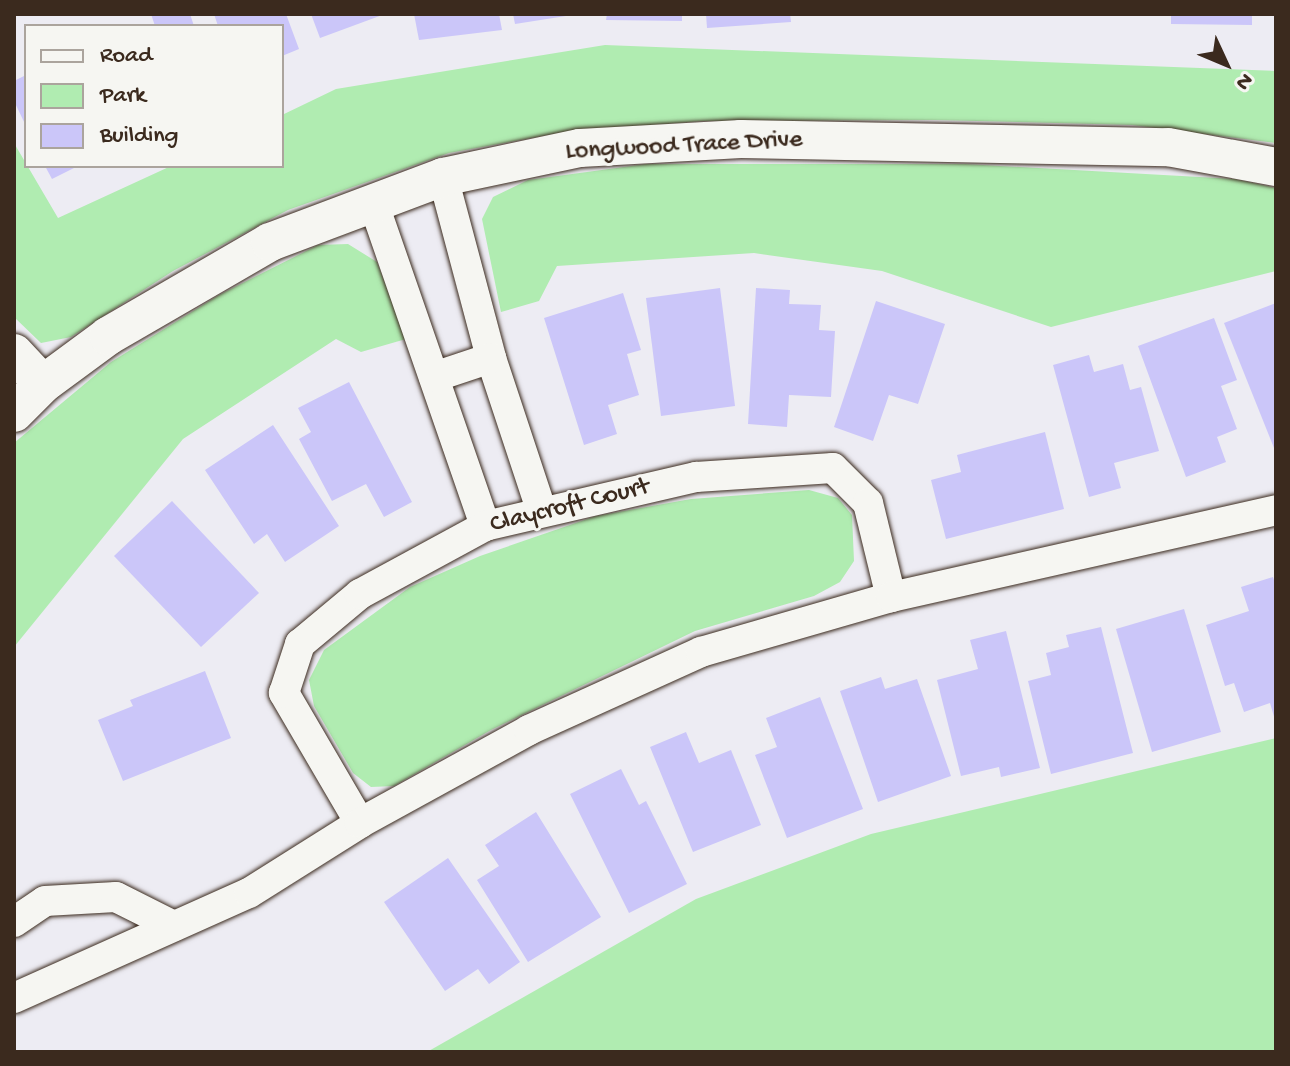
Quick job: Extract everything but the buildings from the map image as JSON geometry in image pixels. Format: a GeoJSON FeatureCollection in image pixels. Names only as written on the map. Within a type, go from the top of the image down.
{"type":"FeatureCollection","features":[{"type":"Feature","properties":{"kind":"street","name":"Longwood Trace Drive"},"geometry":{"type":"LineString","coordinates":[[14,413],[43,384],[185,288],[270,242],[443,177],[580,148],[741,139],[1168,147],[1276,167]]}},
{"type":"Feature","properties":{"kind":"street"},"geometry":{"type":"LineString","coordinates":[[443,177],[491,358],[541,509]]}},
{"type":"Feature","properties":{"kind":"street"},"geometry":{"type":"LineString","coordinates":[[373,202],[485,526]]}},
{"type":"Feature","properties":{"kind":"street"},"geometry":{"type":"LineString","coordinates":[[14,353],[43,384]]}},
{"type":"Feature","properties":{"kind":"street"},"geometry":{"type":"LineString","coordinates":[[434,377],[491,358]]}},
{"type":"Feature","properties":{"kind":"street","name":"Claycroft Court"},"geometry":{"type":"LineString","coordinates":[[360,823],[284,693],[300,644],[360,594],[485,526],[541,509],[696,477],[833,468],[868,503],[891,597]]}},
{"type":"Feature","properties":{"kind":"street"},"geometry":{"type":"LineString","coordinates":[[14,998],[249,893],[360,823],[529,730],[701,652],[891,597],[1276,510]]}},
{"type":"Feature","properties":{"kind":"street"},"geometry":{"type":"LineString","coordinates":[[14,922],[45,901],[116,897],[174,926]]}},
{"type":"Feature","properties":{"kind":"green space"},"geometry":{"type":"Polygon","coordinates":[[[605,45],[1276,71],[1276,143],[1132,125],[935,120],[702,121],[559,133],[449,153],[288,210],[173,271],[71,337],[41,343],[14,317],[14,143],[24,160],[24,168],[29,168],[58,218],[167,168],[284,168],[284,114],[336,89],[605,45]]]}},
{"type":"Feature","properties":{"kind":"green space"},"geometry":{"type":"Polygon","coordinates":[[[646,164],[965,164],[1235,179],[1276,188],[1276,271],[1051,327],[882,271],[754,253],[557,266],[539,301],[501,312],[482,219],[493,197],[528,180],[646,164]]]}},
{"type":"Feature","properties":{"kind":"green space"},"geometry":{"type":"Polygon","coordinates":[[[348,244],[377,262],[406,339],[361,352],[336,339],[183,439],[14,647],[14,443],[111,362],[219,295],[318,245],[348,244]]]}},
{"type":"Feature","properties":{"kind":"green space"},"geometry":{"type":"Polygon","coordinates":[[[809,490],[838,498],[852,515],[854,561],[840,582],[814,596],[695,631],[491,730],[394,786],[371,787],[353,773],[314,706],[309,680],[324,650],[410,587],[480,556],[596,516],[691,499],[809,490]]]}},
{"type":"Feature","properties":{"kind":"green space"},"geometry":{"type":"Polygon","coordinates":[[[1276,738],[1276,1052],[427,1052],[696,899],[871,834],[1276,738]]]}}]}
